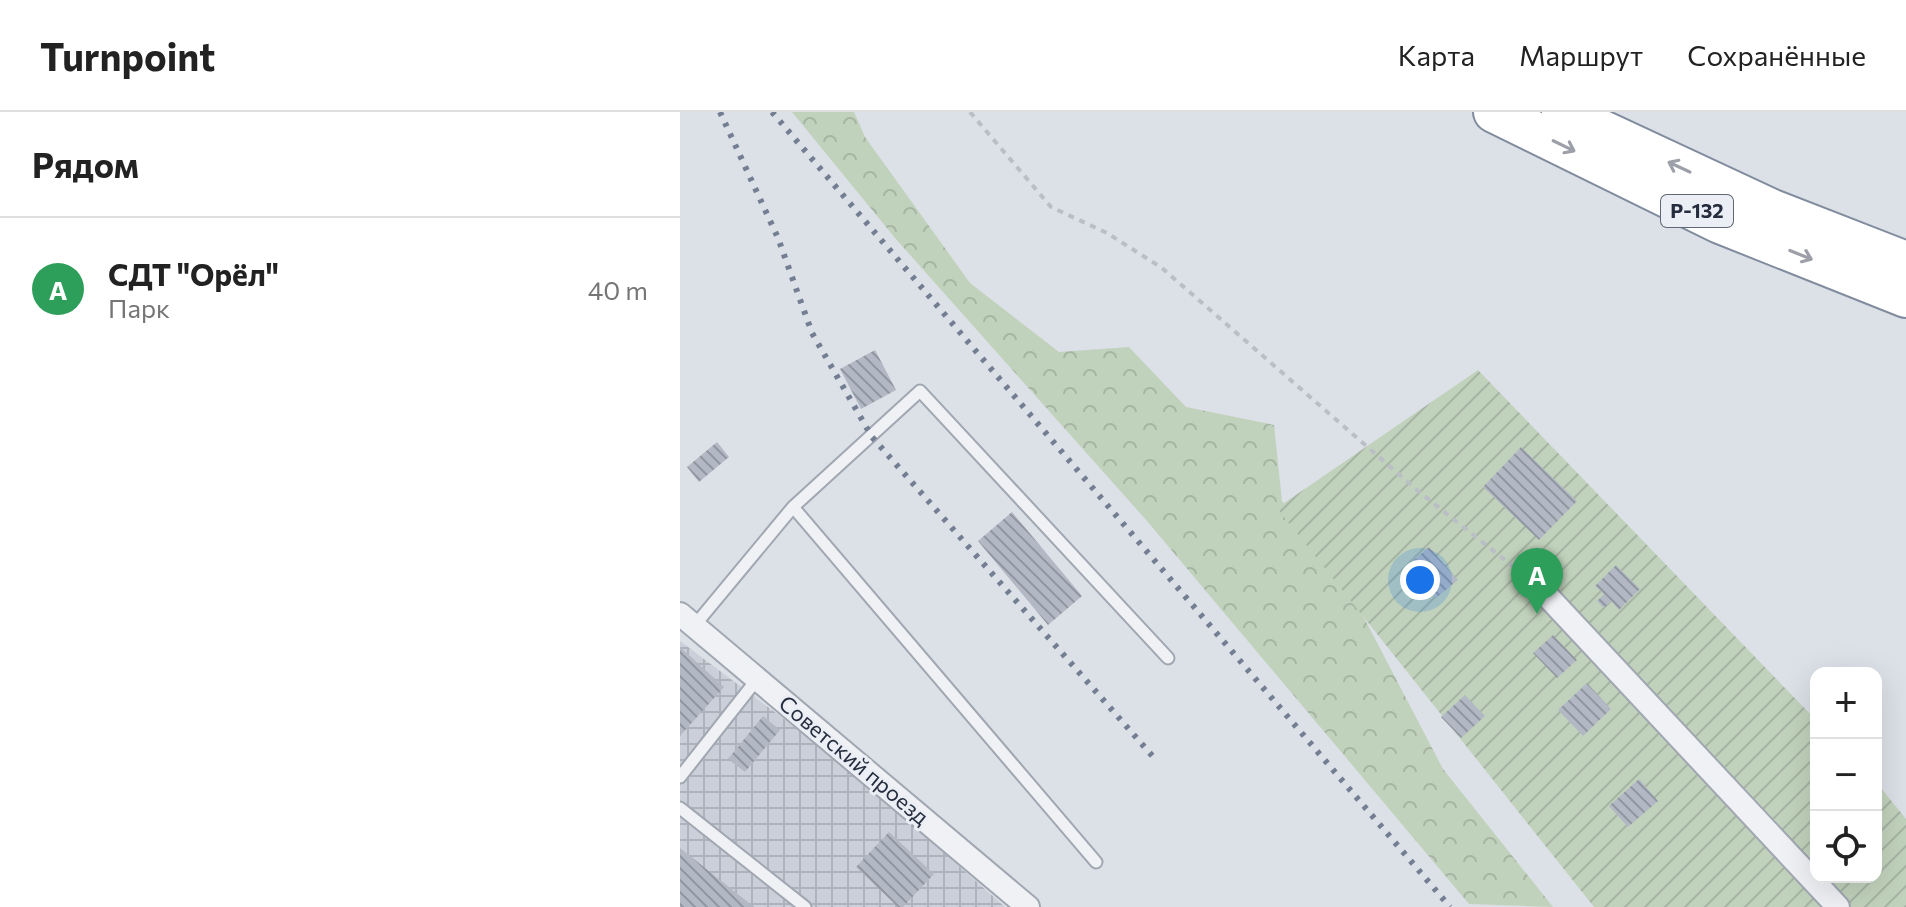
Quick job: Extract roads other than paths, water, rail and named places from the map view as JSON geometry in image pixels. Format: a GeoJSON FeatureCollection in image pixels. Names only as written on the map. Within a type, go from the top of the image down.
{"type":"FeatureCollection","features":[{"type":"Feature","properties":{"kind":"highway","name":"Р-132"},"geometry":{"type":"LineString","coordinates":[[1494,112],[1720,223],[1906,297]]}},
{"type":"Feature","properties":{"kind":"highway","name":"Р-132"},"geometry":{"type":"LineString","coordinates":[[1562,112],[1770,209],[1906,262]]}},
{"type":"Feature","properties":{"kind":"street"},"geometry":{"type":"LineString","coordinates":[[1537,585],[1838,907]]}},
{"type":"Feature","properties":{"kind":"street","name":"Советский проезд"},"geometry":{"type":"LineString","coordinates":[[687,620],[1028,907]]}},
{"type":"Feature","properties":{"kind":"lane"},"geometry":{"type":"LineString","coordinates":[[687,620],[793,507],[920,391],[1168,658]]}},
{"type":"Feature","properties":{"kind":"lane"},"geometry":{"type":"LineString","coordinates":[[793,507],[1096,862]]}},
{"type":"Feature","properties":{"kind":"lane"},"geometry":{"type":"LineString","coordinates":[[680,777],[758,678]]}},
{"type":"Feature","properties":{"kind":"lane"},"geometry":{"type":"LineString","coordinates":[[680,808],[805,907]]}},
{"type":"Feature","properties":{"kind":"railway"},"geometry":{"type":"LineString","coordinates":[[720,112],[778,238],[812,333],[872,437],[1156,760]]}},
{"type":"Feature","properties":{"kind":"railway"},"geometry":{"type":"LineString","coordinates":[[772,112],[1450,907]]}},
{"type":"Feature","properties":{"kind":"place","name":"СДТ \"Орёл\""},"geometry":{"type":"Point","coordinates":[1537,614]}}]}
